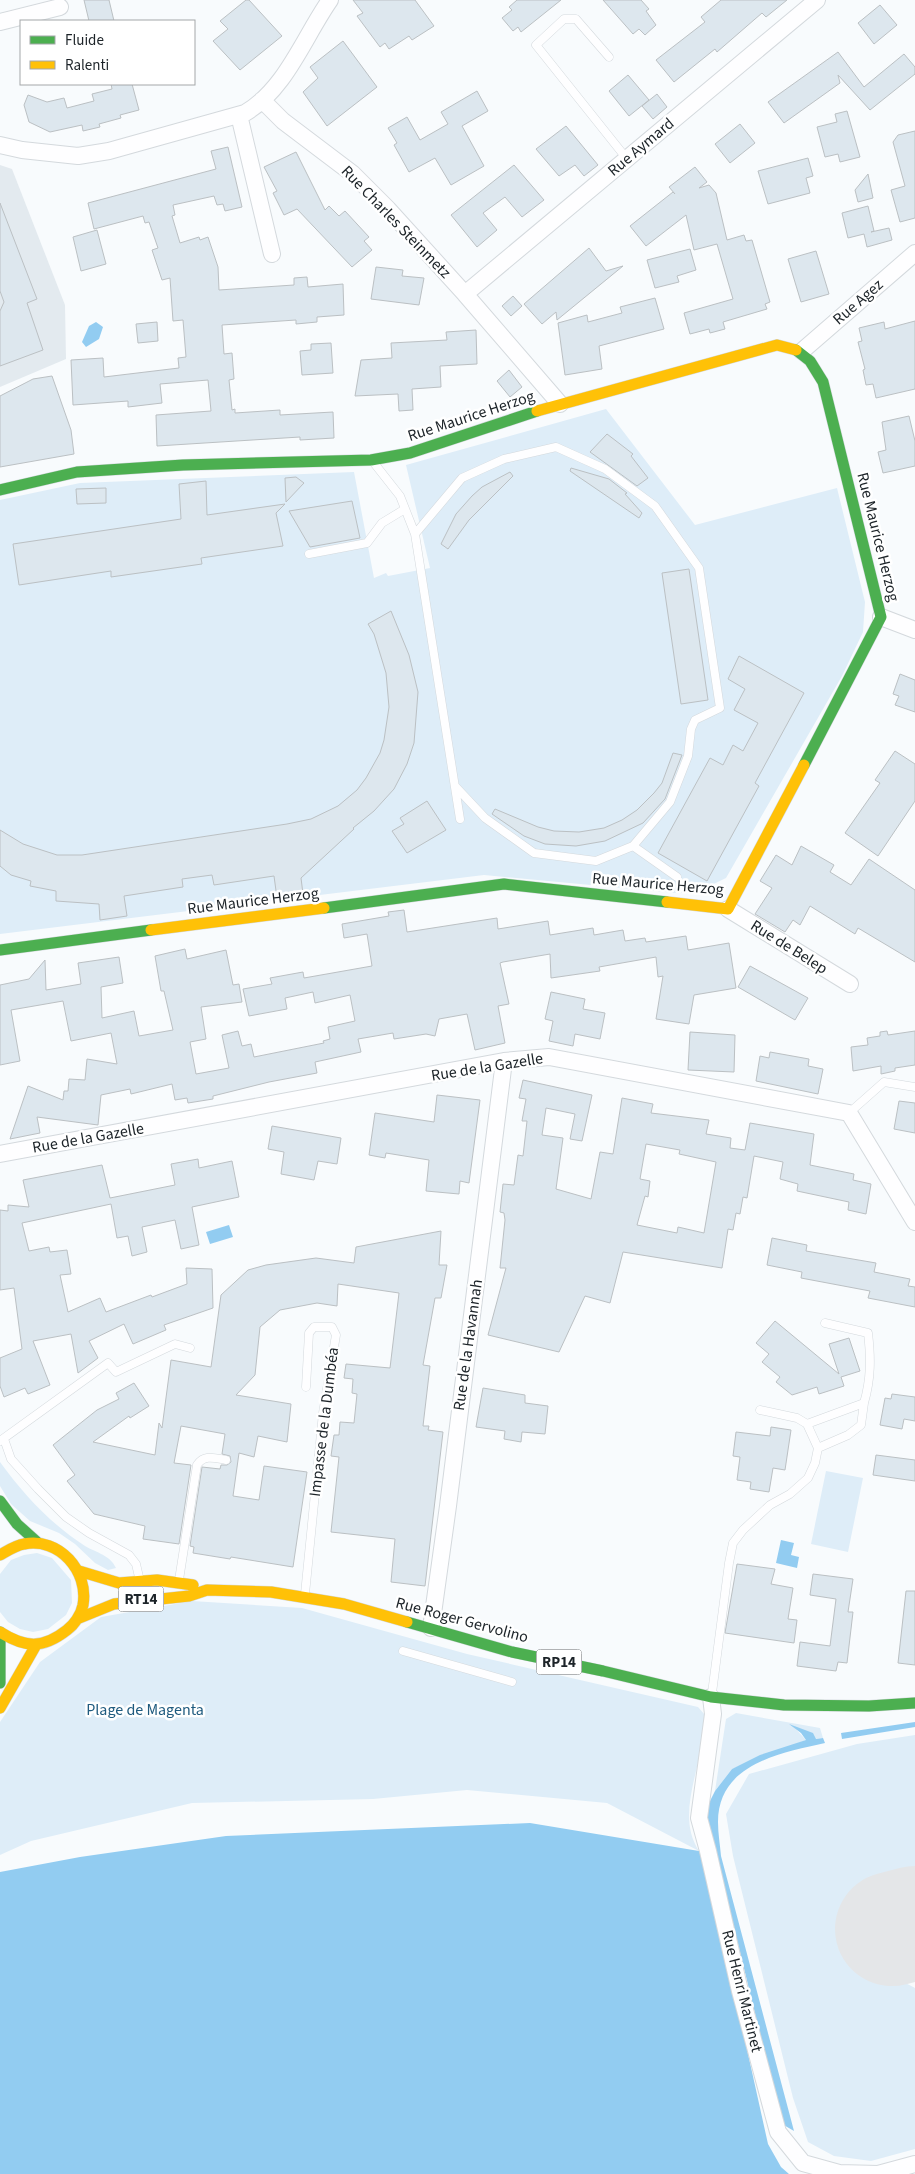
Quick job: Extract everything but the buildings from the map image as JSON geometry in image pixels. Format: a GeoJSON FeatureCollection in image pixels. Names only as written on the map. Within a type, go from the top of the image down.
{"type":"FeatureCollection","features":[{"type":"Feature","properties":{"kind":"street"},"geometry":{"type":"LineString","coordinates":[[0,145],[22,150],[78,156],[109,152],[239,115],[250,110],[262,100],[286,71],[330,0]]}},
{"type":"Feature","properties":{"kind":"street","name":"Rue Aymard"},"geometry":{"type":"LineString","coordinates":[[465,294],[817,0]]}},
{"type":"Feature","properties":{"kind":"street"},"geometry":{"type":"LineString","coordinates":[[0,22],[60,7]]}},
{"type":"Feature","properties":{"kind":"street","name":"Rue Charles Steinmetz"},"geometry":{"type":"LineString","coordinates":[[262,100],[283,121],[353,174],[465,294],[560,404]]}},
{"type":"Feature","properties":{"kind":"street"},"geometry":{"type":"LineString","coordinates":[[239,115],[272,254]]}},
{"type":"Feature","properties":{"kind":"street","name":"Rue Agez"},"geometry":{"type":"LineString","coordinates":[[802,351],[915,253]]}},
{"type":"Feature","properties":{"kind":"street","name":"Rue Maurice Herzog"},"geometry":{"type":"LineString","coordinates":[[0,490],[77,472],[183,465],[371,460],[410,453],[560,404],[777,345],[802,351],[814,365],[823,382],[881,617],[728,909],[504,884],[0,950]]}},
{"type":"Feature","properties":{"kind":"street"},"geometry":{"type":"LineString","coordinates":[[881,617],[915,630]]}},
{"type":"Feature","properties":{"kind":"street","name":"Rue de Belep"},"geometry":{"type":"LineString","coordinates":[[728,909],[850,984]]}},
{"type":"Feature","properties":{"kind":"street","name":"Rue de la Gazelle"},"geometry":{"type":"LineString","coordinates":[[0,1154],[504,1061],[549,1057],[849,1113]]}},
{"type":"Feature","properties":{"kind":"street","name":"Rue de la Havannah"},"geometry":{"type":"LineString","coordinates":[[431,1628],[447,1516],[504,1061]]}},
{"type":"Feature","properties":{"kind":"street"},"geometry":{"type":"LineString","coordinates":[[849,1113],[915,1222]]}},
{"type":"Feature","properties":{"kind":"street"},"geometry":{"type":"LineString","coordinates":[[0,1502],[17,1524],[37,1542]]}},
{"type":"Feature","properties":{"kind":"street"},"geometry":{"type":"LineString","coordinates":[[0,1555],[9,1548],[22,1543],[37,1542],[50,1545],[62,1551],[72,1560],[79,1571],[84,1596],[77,1620],[70,1630],[60,1637],[36,1645],[17,1642],[0,1632]]}},
{"type":"Feature","properties":{"kind":"street","name":"Rue Roger Gervolino"},"geometry":{"type":"LineString","coordinates":[[79,1571],[119,1583],[139,1581],[178,1583],[207,1590],[272,1592],[344,1604],[512,1652],[608,1672],[711,1697],[784,1705],[869,1706],[915,1703]]}},
{"type":"Feature","properties":{"kind":"street","name":"Rue Roger Gervolino"},"geometry":{"type":"LineString","coordinates":[[77,1620],[120,1602],[190,1596],[207,1590]]}},
{"type":"Feature","properties":{"kind":"street"},"geometry":{"type":"LineString","coordinates":[[0,1632],[0,1683]]}},
{"type":"Feature","properties":{"kind":"street"},"geometry":{"type":"LineString","coordinates":[[0,1708],[36,1645]]}},
{"type":"Feature","properties":{"kind":"street","name":"Rue Henri Martinet"},"geometry":{"type":"LineString","coordinates":[[711,1697],[713,1714],[699,1818],[740,1991],[778,2132],[803,2163],[839,2173],[878,2174],[915,2164]]}},
{"type":"Feature","properties":{"kind":"lane"},"geometry":{"type":"LineString","coordinates":[[609,57],[576,19],[564,19],[536,45],[627,159]]}},
{"type":"Feature","properties":{"kind":"lane"},"geometry":{"type":"LineString","coordinates":[[415,534],[462,478],[504,460],[556,447],[605,469],[656,506],[699,568],[720,708],[695,720],[691,729],[688,756],[670,802],[633,846],[596,861],[534,853],[485,818],[455,786]]}},
{"type":"Feature","properties":{"kind":"lane"},"geometry":{"type":"LineString","coordinates":[[371,460],[400,496],[415,534],[460,819]]}},
{"type":"Feature","properties":{"kind":"lane"},"geometry":{"type":"LineString","coordinates":[[309,554],[367,543],[382,522],[405,509]]}},
{"type":"Feature","properties":{"kind":"lane"},"geometry":{"type":"LineString","coordinates":[[633,846],[677,877]]}},
{"type":"Feature","properties":{"kind":"lane"},"geometry":{"type":"LineString","coordinates":[[849,1113],[884,1082],[915,1087]]}},
{"type":"Feature","properties":{"kind":"lane"},"geometry":{"type":"LineString","coordinates":[[818,1448],[848,1435],[861,1425],[869,1386],[871,1362],[868,1333],[825,1322]]}},
{"type":"Feature","properties":{"kind":"lane","name":"Impasse de la Dumbéa"},"geometry":{"type":"LineString","coordinates":[[304,1598],[323,1414],[336,1334],[332,1327],[314,1327],[309,1332],[306,1387]]}},
{"type":"Feature","properties":{"kind":"lane"},"geometry":{"type":"LineString","coordinates":[[139,1581],[136,1564],[130,1555],[89,1533],[66,1517],[11,1459],[2,1440],[108,1363],[116,1372],[174,1344],[190,1348]]}},
{"type":"Feature","properties":{"kind":"lane"},"geometry":{"type":"LineString","coordinates":[[807,1424],[864,1403]]}},
{"type":"Feature","properties":{"kind":"lane"},"geometry":{"type":"LineString","coordinates":[[711,1697],[733,1543],[757,1515],[790,1494],[808,1478],[815,1463],[818,1448],[807,1424],[797,1418],[760,1410]]}},
{"type":"Feature","properties":{"kind":"lane"},"geometry":{"type":"LineString","coordinates":[[177,1597],[197,1465],[200,1460],[207,1457],[226,1460]]}},
{"type":"Feature","properties":{"kind":"lane"},"geometry":{"type":"LineString","coordinates":[[403,1651],[512,1682]]}},
{"type":"Feature","properties":{"kind":"shaded area"},"geometry":{"type":"Polygon","coordinates":[[[0,165],[12,169],[65,305],[66,359],[0,387],[0,165]]]}},
{"type":"Feature","properties":{"kind":"green space"},"geometry":{"type":"Polygon","coordinates":[[[606,409],[695,525],[837,488],[865,602],[863,632],[842,676],[726,878],[697,892],[676,893],[484,875],[0,934],[0,500],[80,483],[354,472],[374,578],[386,573],[388,576],[430,568],[406,465],[606,409]]]}},
{"type":"Feature","properties":{"kind":"green space"},"geometry":{"type":"Polygon","coordinates":[[[0,1462],[28,1497],[49,1518],[85,1546],[107,1557],[116,1568],[108,1570],[95,1563],[75,1544],[59,1533],[30,1521],[11,1504],[0,1486],[0,1462]]]}},
{"type":"Feature","properties":{"kind":"green space"},"geometry":{"type":"Polygon","coordinates":[[[826,1471],[863,1478],[848,1552],[811,1544],[826,1471]]]}},
{"type":"Feature","properties":{"kind":"green space"},"geometry":{"type":"Polygon","coordinates":[[[37,1553],[52,1558],[71,1580],[72,1603],[66,1615],[48,1629],[33,1632],[20,1629],[8,1622],[0,1612],[0,1574],[11,1560],[37,1553]]]}},
{"type":"Feature","properties":{"kind":"green space","name":"Plage de Magenta"},"geometry":{"type":"Polygon","coordinates":[[[192,1601],[302,1608],[467,1654],[698,1707],[705,1715],[699,1757],[691,1793],[689,1817],[693,1840],[699,1851],[607,1803],[467,1790],[373,1799],[192,1803],[31,1841],[0,1855],[0,1722],[40,1662],[101,1617],[192,1601]]]}},
{"type":"Feature","properties":{"kind":"green space"},"geometry":{"type":"Polygon","coordinates":[[[736,1713],[820,1728],[823,1738],[815,1739],[792,1725],[806,1740],[732,1769],[715,1791],[726,1719],[736,1713]]]}},
{"type":"Feature","properties":{"kind":"green space"},"geometry":{"type":"Polygon","coordinates":[[[915,1735],[915,1879],[878,1889],[900,1980],[915,1988],[915,2149],[871,2161],[834,2156],[808,2142],[793,2098],[733,1856],[726,1814],[749,1774],[857,1744],[915,1735]]]}},
{"type":"Feature","properties":{"kind":"water"},"geometry":{"type":"Polygon","coordinates":[[[96,322],[103,327],[99,339],[86,347],[82,342],[89,326],[96,322]]]}},
{"type":"Feature","properties":{"kind":"water"},"geometry":{"type":"Polygon","coordinates":[[[229,1225],[233,1237],[210,1244],[206,1232],[229,1225]]]}},
{"type":"Feature","properties":{"kind":"water"},"geometry":{"type":"Polygon","coordinates":[[[781,1540],[794,1543],[791,1555],[799,1557],[797,1568],[776,1563],[781,1540]]]}},
{"type":"Feature","properties":{"kind":"water"},"geometry":{"type":"Polygon","coordinates":[[[915,1722],[915,1727],[842,1739],[841,1733],[915,1722]]]}},
{"type":"Feature","properties":{"kind":"water"},"geometry":{"type":"Polygon","coordinates":[[[789,1724],[813,1733],[816,1739],[823,1738],[825,1743],[771,1757],[740,1774],[728,1787],[721,1802],[718,1822],[721,1856],[794,2131],[782,2124],[706,1809],[715,1791],[732,1769],[760,1755],[806,1740],[801,1733],[789,1724]]]}},
{"type":"Feature","properties":{"kind":"water"},"geometry":{"type":"Polygon","coordinates":[[[530,1823],[699,1851],[709,1878],[768,2144],[781,2167],[789,2174],[0,2174],[0,1872],[80,1857],[226,1836],[530,1823]]]}},
{"type":"Feature","properties":{"kind":"taxiway"},"geometry":{"type":"LineString","coordinates":[[915,1926],[913,1936],[915,1952]]}},
{"type":"Feature","properties":{"kind":"runway"},"geometry":{"type":"LineString","coordinates":[[892,1929],[915,1923]]}},
{"type":"Feature","properties":{"kind":"traffic: fast"},"geometry":{"type":"LineString","coordinates":[[796,350],[810,361],[823,382],[881,617],[804,765]]}},
{"type":"Feature","properties":{"kind":"traffic: fast"},"geometry":{"type":"LineString","coordinates":[[0,490],[77,472],[183,465],[371,460],[410,453],[537,411]]}},
{"type":"Feature","properties":{"kind":"traffic: fast"},"geometry":{"type":"LineString","coordinates":[[324,908],[504,884],[667,902]]}},
{"type":"Feature","properties":{"kind":"traffic: fast"},"geometry":{"type":"LineString","coordinates":[[0,950],[151,930]]}},
{"type":"Feature","properties":{"kind":"traffic: fast"},"geometry":{"type":"LineString","coordinates":[[0,1501],[17,1524],[37,1542]]}},
{"type":"Feature","properties":{"kind":"traffic: fast"},"geometry":{"type":"LineString","coordinates":[[407,1622],[512,1652],[603,1671],[711,1697],[784,1705],[869,1706],[915,1703]]}},
{"type":"Feature","properties":{"kind":"traffic: fast"},"geometry":{"type":"LineString","coordinates":[[0,1632],[0,1683]]}},
{"type":"Feature","properties":{"kind":"traffic: slow"},"geometry":{"type":"LineString","coordinates":[[537,411],[777,345],[796,350]]}},
{"type":"Feature","properties":{"kind":"traffic: slow"},"geometry":{"type":"LineString","coordinates":[[667,902],[728,909],[804,765]]}},
{"type":"Feature","properties":{"kind":"traffic: slow"},"geometry":{"type":"LineString","coordinates":[[151,930],[324,908]]}},
{"type":"Feature","properties":{"kind":"traffic: slow"},"geometry":{"type":"LineString","coordinates":[[0,1555],[24,1544],[37,1543],[49,1546],[60,1551],[69,1559],[76,1569],[84,1592],[83,1605],[77,1619],[67,1630],[50,1641],[34,1644],[26,1643],[0,1632]]}},
{"type":"Feature","properties":{"kind":"traffic: slow"},"geometry":{"type":"LineString","coordinates":[[79,1571],[119,1583],[157,1580],[193,1585]]}},
{"type":"Feature","properties":{"kind":"traffic: slow"},"geometry":{"type":"LineString","coordinates":[[77,1619],[114,1604],[189,1596],[207,1590],[271,1592],[344,1604],[407,1622]]}},
{"type":"Feature","properties":{"kind":"traffic: slow"},"geometry":{"type":"LineString","coordinates":[[0,1708],[36,1645]]}}]}
